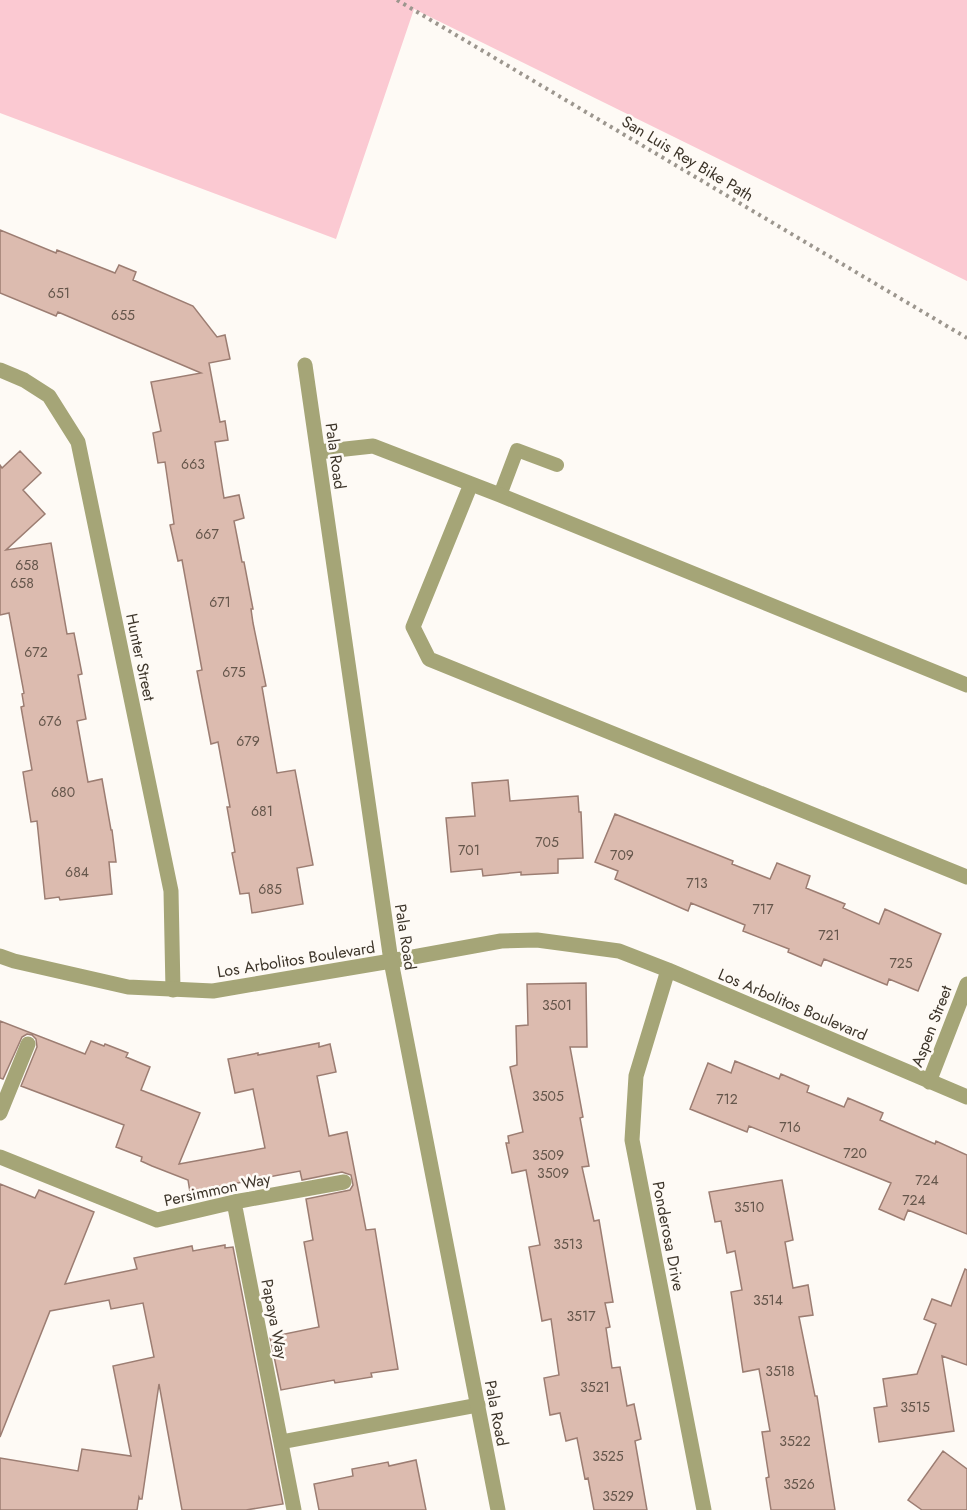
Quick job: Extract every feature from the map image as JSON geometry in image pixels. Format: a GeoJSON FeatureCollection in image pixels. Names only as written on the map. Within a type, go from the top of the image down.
{"type":"FeatureCollection","features":[{"type":"Feature","properties":{"kind":"street","name":"Pala Road"},"geometry":{"type":"LineString","coordinates":[[305,365],[391,961],[498,1510]]}},
{"type":"Feature","properties":{"kind":"street","name":"Hunter Street"},"geometry":{"type":"LineString","coordinates":[[0,370],[24,380],[49,396],[78,442],[171,891],[173,990]]}},
{"type":"Feature","properties":{"kind":"street"},"geometry":{"type":"LineString","coordinates":[[318,452],[373,446],[471,483],[967,685]]}},
{"type":"Feature","properties":{"kind":"street"},"geometry":{"type":"LineString","coordinates":[[471,483],[413,627],[429,659],[967,877]]}},
{"type":"Feature","properties":{"kind":"street","name":"Los Arbolitos Boulevard"},"geometry":{"type":"LineString","coordinates":[[0,956],[128,987],[213,990],[501,942],[537,940],[619,951],[967,1097]]}},
{"type":"Feature","properties":{"kind":"street","name":"Ponderosa Drive"},"geometry":{"type":"LineString","coordinates":[[668,970],[636,1076],[633,1140],[704,1510]]}},
{"type":"Feature","properties":{"kind":"street","name":"Aspen Street"},"geometry":{"type":"LineString","coordinates":[[929,1082],[967,984]]}},
{"type":"Feature","properties":{"kind":"street"},"geometry":{"type":"LineString","coordinates":[[0,1113],[28,1044]]}},
{"type":"Feature","properties":{"kind":"street","name":"Persimmon Way"},"geometry":{"type":"LineString","coordinates":[[0,1157],[157,1220],[234,1202],[344,1182]]}},
{"type":"Feature","properties":{"kind":"street","name":"Papaya Way"},"geometry":{"type":"LineString","coordinates":[[234,1202],[294,1510]]}},
{"type":"Feature","properties":{"kind":"street"},"geometry":{"type":"LineString","coordinates":[[281,1442],[478,1405]]}},
{"type":"Feature","properties":{"kind":"lane"},"geometry":{"type":"LineString","coordinates":[[500,495],[517,450],[557,465]]}},
{"type":"Feature","properties":{"kind":"path","name":"San Luis Rey Bike Path"},"geometry":{"type":"LineString","coordinates":[[397,0],[967,338]]}},
{"type":"Feature","properties":{"kind":"shaded area"},"geometry":{"type":"Polygon","coordinates":[[[0,0],[967,0],[967,281],[414,9],[336,239],[0,113],[0,0]]]}},
{"type":"Feature","properties":{"kind":"building"},"geometry":{"type":"Polygon","coordinates":[[[0,230],[56,253],[57,250],[115,273],[119,265],[136,272],[133,280],[193,306],[217,337],[225,335],[230,359],[209,363],[220,422],[225,421],[228,440],[215,442],[224,498],[239,495],[244,518],[234,521],[253,609],[251,609],[253,623],[266,686],[262,687],[277,773],[295,770],[313,865],[297,868],[303,904],[252,913],[249,893],[240,894],[232,853],[235,852],[227,807],[230,807],[218,742],[211,744],[197,671],[202,670],[182,560],[178,561],[170,525],[174,524],[165,462],[158,463],[153,433],[161,431],[151,382],[201,373],[58,312],[56,316],[0,293],[0,230]]]}},
{"type":"Feature","properties":{"kind":"building"},"geometry":{"type":"Polygon","coordinates":[[[20,451],[41,473],[23,490],[45,514],[6,550],[51,543],[67,634],[74,633],[82,674],[78,675],[86,719],[77,721],[88,782],[102,779],[112,830],[116,862],[109,862],[112,894],[60,900],[59,897],[45,899],[37,821],[31,822],[23,772],[32,770],[21,707],[24,706],[22,694],[24,693],[9,613],[0,615],[0,465],[2,468],[20,451]]]}},
{"type":"Feature","properties":{"kind":"building"},"geometry":{"type":"Polygon","coordinates":[[[508,780],[510,801],[578,796],[583,858],[558,859],[558,873],[521,875],[521,872],[483,876],[482,869],[451,872],[446,818],[475,816],[472,783],[508,780]]]}},
{"type":"Feature","properties":{"kind":"building"},"geometry":{"type":"Polygon","coordinates":[[[615,814],[733,861],[732,864],[770,879],[777,863],[810,876],[806,888],[845,904],[843,908],[879,924],[885,909],[941,934],[918,991],[889,979],[887,985],[824,959],[821,966],[788,952],[789,949],[743,931],[745,925],[691,903],[688,911],[615,879],[618,871],[595,862],[615,814]]]}},
{"type":"Feature","properties":{"kind":"building"},"geometry":{"type":"Polygon","coordinates":[[[586,983],[587,1047],[570,1047],[583,1117],[580,1118],[589,1166],[582,1167],[594,1221],[599,1220],[613,1302],[605,1303],[610,1327],[606,1328],[612,1368],[620,1367],[627,1406],[634,1404],[641,1439],[635,1441],[647,1510],[594,1510],[577,1438],[566,1441],[560,1413],[550,1415],[544,1378],[559,1375],[551,1319],[542,1321],[529,1247],[540,1245],[526,1170],[512,1173],[506,1143],[509,1143],[508,1136],[523,1132],[510,1067],[517,1065],[516,1026],[528,1025],[527,984],[586,983]]]}},
{"type":"Feature","properties":{"kind":"building"},"geometry":{"type":"Polygon","coordinates":[[[0,1021],[85,1054],[91,1041],[104,1046],[105,1044],[128,1053],[126,1057],[150,1067],[141,1090],[200,1113],[179,1164],[265,1148],[253,1089],[235,1093],[228,1059],[319,1043],[319,1047],[330,1044],[336,1072],[317,1076],[329,1136],[347,1132],[366,1230],[375,1229],[398,1369],[371,1373],[372,1377],[335,1383],[334,1380],[281,1390],[270,1337],[319,1327],[304,1242],[313,1240],[306,1199],[350,1190],[353,1185],[351,1175],[342,1172],[302,1180],[300,1171],[190,1192],[188,1180],[141,1161],[142,1157],[116,1147],[124,1125],[21,1086],[37,1047],[36,1039],[32,1035],[27,1034],[22,1037],[3,1079],[0,1078],[0,1021]]]}},
{"type":"Feature","properties":{"kind":"building"},"geometry":{"type":"Polygon","coordinates":[[[735,1061],[779,1079],[781,1074],[809,1086],[807,1092],[844,1107],[848,1098],[883,1113],[880,1120],[967,1155],[967,1234],[908,1210],[904,1220],[879,1209],[891,1183],[749,1126],[747,1132],[690,1109],[708,1063],[731,1073],[735,1061]]]}},
{"type":"Feature","properties":{"kind":"building"},"geometry":{"type":"Polygon","coordinates":[[[782,1180],[793,1240],[785,1242],[793,1288],[808,1285],[813,1315],[799,1317],[815,1396],[817,1396],[835,1510],[771,1510],[762,1432],[770,1431],[759,1369],[743,1372],[731,1292],[742,1290],[735,1251],[727,1253],[721,1221],[715,1222],[709,1192],[782,1180]]]}},
{"type":"Feature","properties":{"kind":"building"},"geometry":{"type":"Polygon","coordinates":[[[0,1184],[35,1198],[39,1190],[94,1212],[65,1284],[137,1269],[134,1258],[192,1246],[193,1251],[225,1245],[225,1248],[233,1247],[283,1504],[246,1510],[182,1510],[159,1384],[142,1499],[139,1497],[137,1510],[0,1510],[0,1458],[78,1471],[82,1449],[131,1456],[113,1366],[154,1357],[143,1303],[111,1309],[109,1300],[50,1311],[0,1437],[0,1184]]]}},
{"type":"Feature","properties":{"kind":"building"},"geometry":{"type":"Polygon","coordinates":[[[965,1269],[967,1270],[967,1365],[942,1356],[954,1431],[879,1442],[874,1408],[887,1406],[883,1379],[917,1374],[936,1324],[924,1319],[932,1299],[951,1306],[965,1269]]]}},
{"type":"Feature","properties":{"kind":"building"},"geometry":{"type":"Polygon","coordinates":[[[943,1451],[967,1469],[967,1510],[922,1510],[908,1500],[943,1451]]]}},
{"type":"Feature","properties":{"kind":"building"},"geometry":{"type":"Polygon","coordinates":[[[416,1460],[426,1510],[319,1510],[314,1484],[353,1476],[352,1469],[388,1462],[389,1466],[416,1460]]]}}]}
